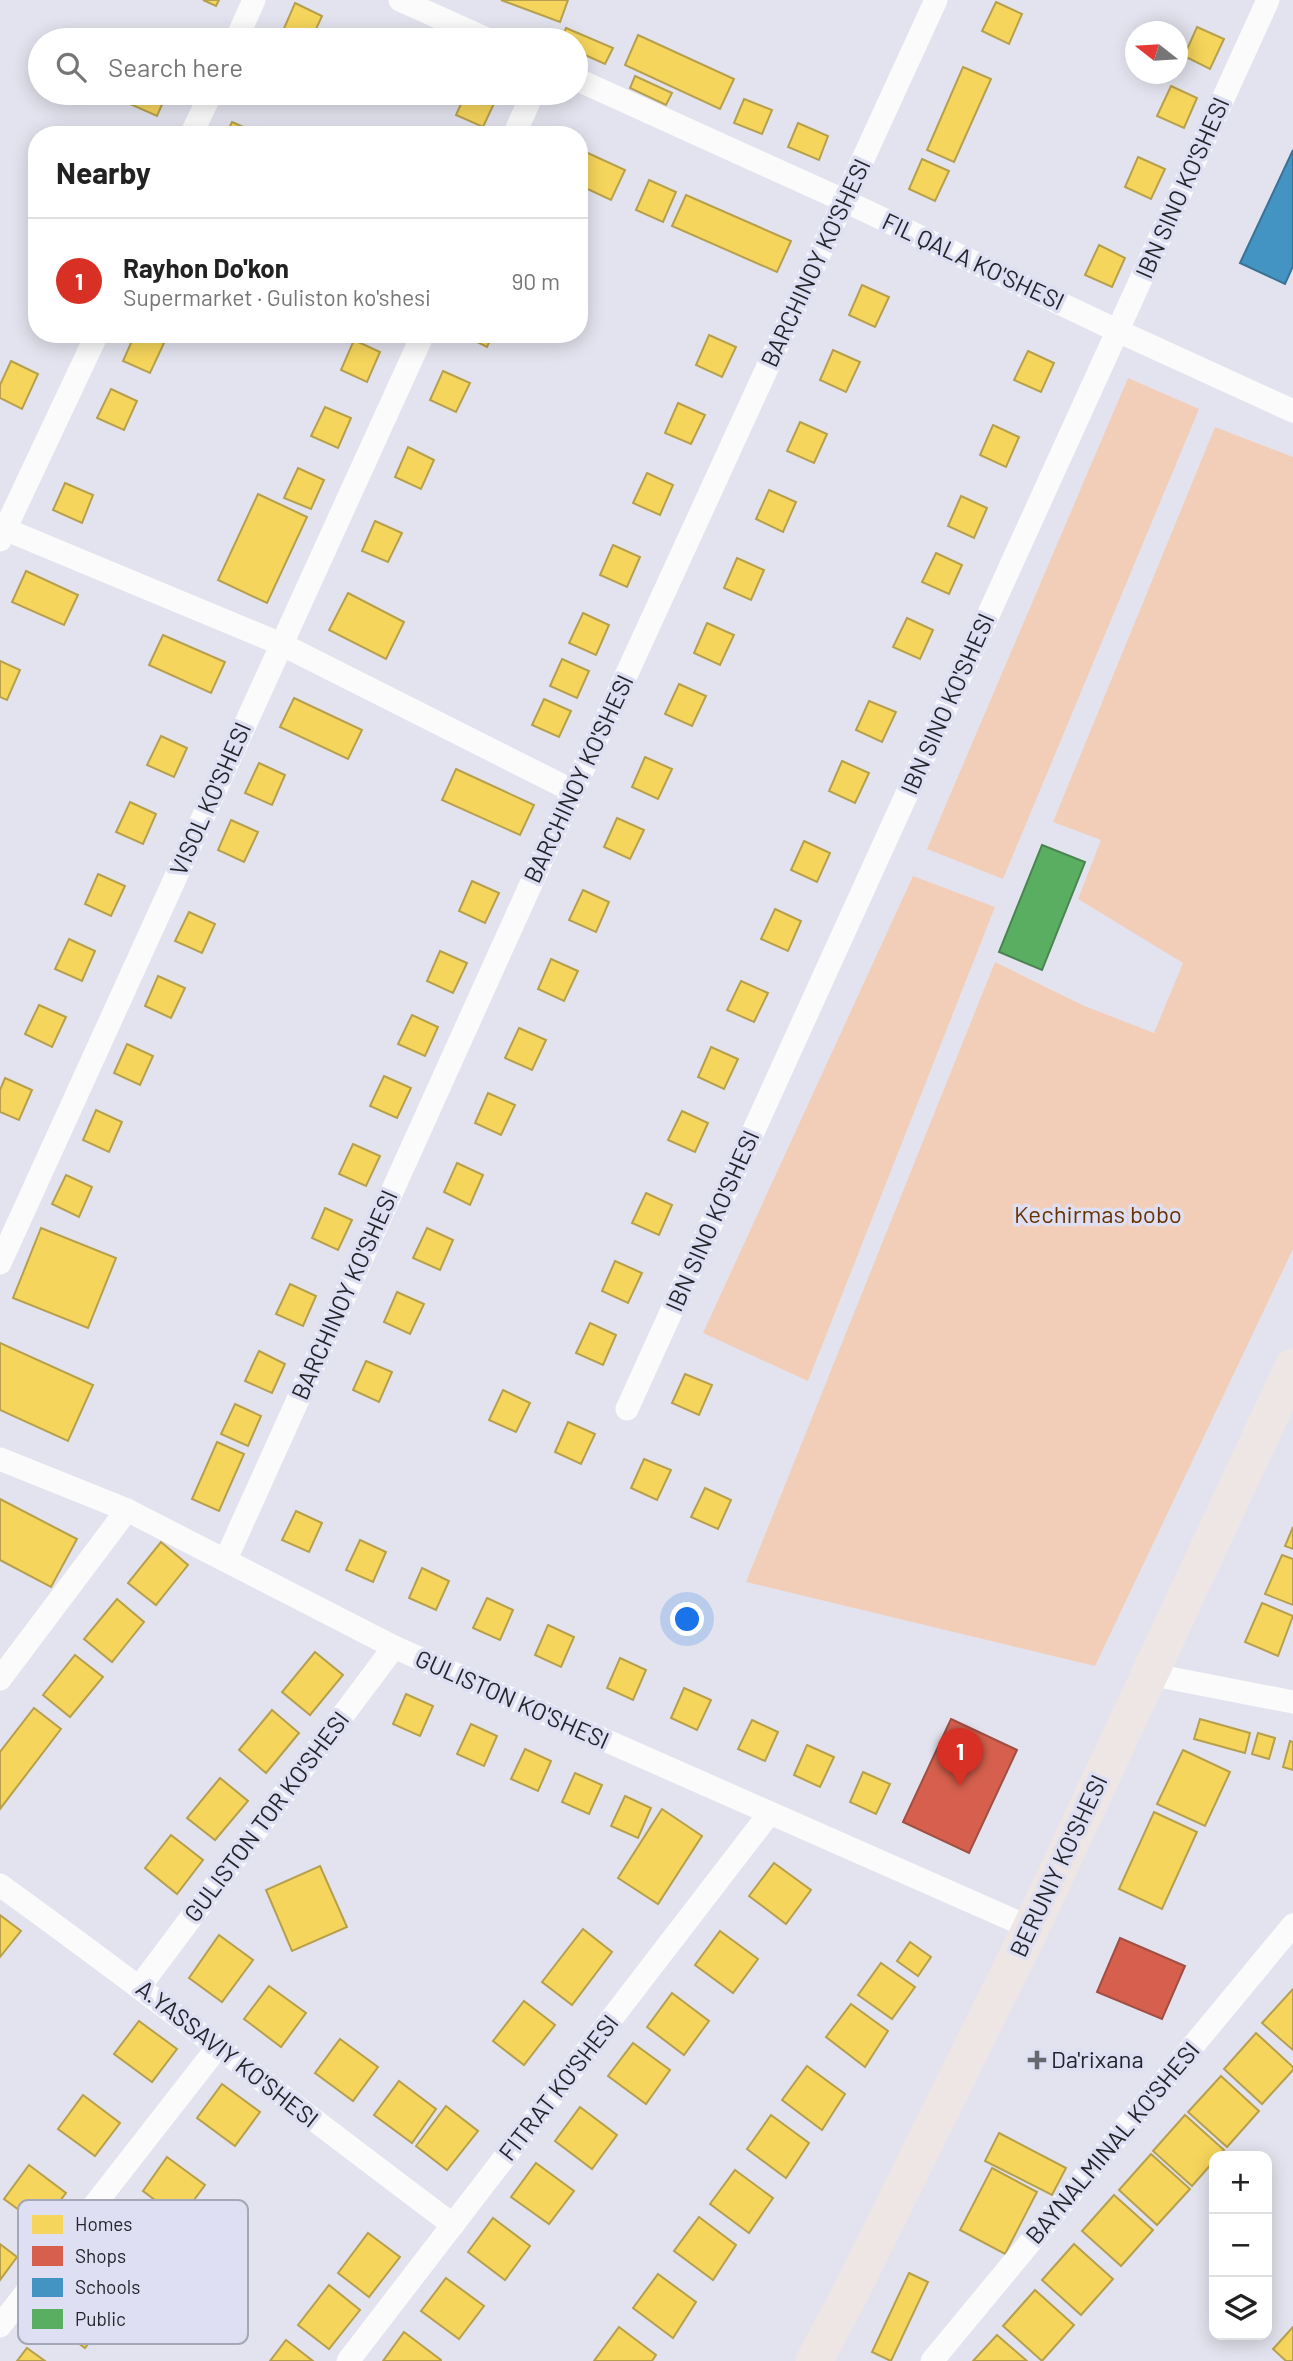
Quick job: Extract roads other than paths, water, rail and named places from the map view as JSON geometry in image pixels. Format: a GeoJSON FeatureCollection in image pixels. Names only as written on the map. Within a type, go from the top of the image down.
{"type":"FeatureCollection","features":[{"type":"Feature","properties":{"kind":"main road","name":"BERUNIY KO'SHESI"},"geometry":{"type":"LineString","coordinates":[[814,2361],[851,2292],[1031,1928],[1293,1367]]}},
{"type":"Feature","properties":{"kind":"street"},"geometry":{"type":"LineString","coordinates":[[241,28],[254,0]]}},
{"type":"Feature","properties":{"kind":"street"},"geometry":{"type":"LineString","coordinates":[[400,0],[462,28]]}},
{"type":"Feature","properties":{"kind":"street","name":"BARCHINOY KO'SHESI"},"geometry":{"type":"LineString","coordinates":[[226,1559],[573,791],[936,0]]}},
{"type":"Feature","properties":{"kind":"street","name":"IBN SINO KO'SHESI"},"geometry":{"type":"LineString","coordinates":[[627,1409],[1268,0]]}},
{"type":"Feature","properties":{"kind":"street","name":"FIL QALA KO'SHESI"},"geometry":{"type":"LineString","coordinates":[[588,84],[845,201],[1293,411]]}},
{"type":"Feature","properties":{"kind":"street"},"geometry":{"type":"LineString","coordinates":[[195,126],[205,105]]}},
{"type":"Feature","properties":{"kind":"street"},"geometry":{"type":"LineString","coordinates":[[518,126],[528,105]]}},
{"type":"Feature","properties":{"kind":"street"},"geometry":{"type":"LineString","coordinates":[[93,343],[2,532],[281,644],[573,791]]}},
{"type":"Feature","properties":{"kind":"street","name":"VISOL KO'SHESI"},"geometry":{"type":"LineString","coordinates":[[0,1263],[419,343]]}},
{"type":"Feature","properties":{"kind":"street","name":"GULISTON KO'SHESI"},"geometry":{"type":"LineString","coordinates":[[0,1459],[127,1510],[394,1647],[1031,1928]]}},
{"type":"Feature","properties":{"kind":"street"},"geometry":{"type":"LineString","coordinates":[[0,1679],[127,1510]]}},
{"type":"Feature","properties":{"kind":"street","name":"GULISTON TOR KO'SHESI"},"geometry":{"type":"LineString","coordinates":[[140,1986],[394,1647]]}},
{"type":"Feature","properties":{"kind":"street"},"geometry":{"type":"LineString","coordinates":[[1149,1674],[1293,1702]]}},
{"type":"Feature","properties":{"kind":"street","name":"FITRAT KO'SHESI"},"geometry":{"type":"LineString","coordinates":[[348,2361],[769,1814]]}},
{"type":"Feature","properties":{"kind":"street","name":"A.YASSAVIY KO'SHESI"},"geometry":{"type":"LineString","coordinates":[[0,1885],[140,1986],[217,2048],[453,2225]]}},
{"type":"Feature","properties":{"kind":"street","name":"BAYNALMINAL KO'SHESI"},"geometry":{"type":"LineString","coordinates":[[932,2361],[1293,1925]]}},
{"type":"Feature","properties":{"kind":"street"},"geometry":{"type":"LineString","coordinates":[[98,2200],[217,2048]]}},
{"type":"Feature","properties":{"kind":"street"},"geometry":{"type":"LineString","coordinates":[[0,2326],[18,2303]]}},
{"type":"Feature","properties":{"kind":"place","name":"Rayhon Do'kon"},"geometry":{"type":"Point","coordinates":[960,1786]}},
{"type":"Feature","properties":{"kind":"place","name":"Da'rixana"},"geometry":{"type":"Point","coordinates":[1037,2060]}},
{"type":"Feature","properties":{"kind":"park label","name":"Kechirmas bobo"},"geometry":{"type":"Point","coordinates":[1098,1215]}}]}
